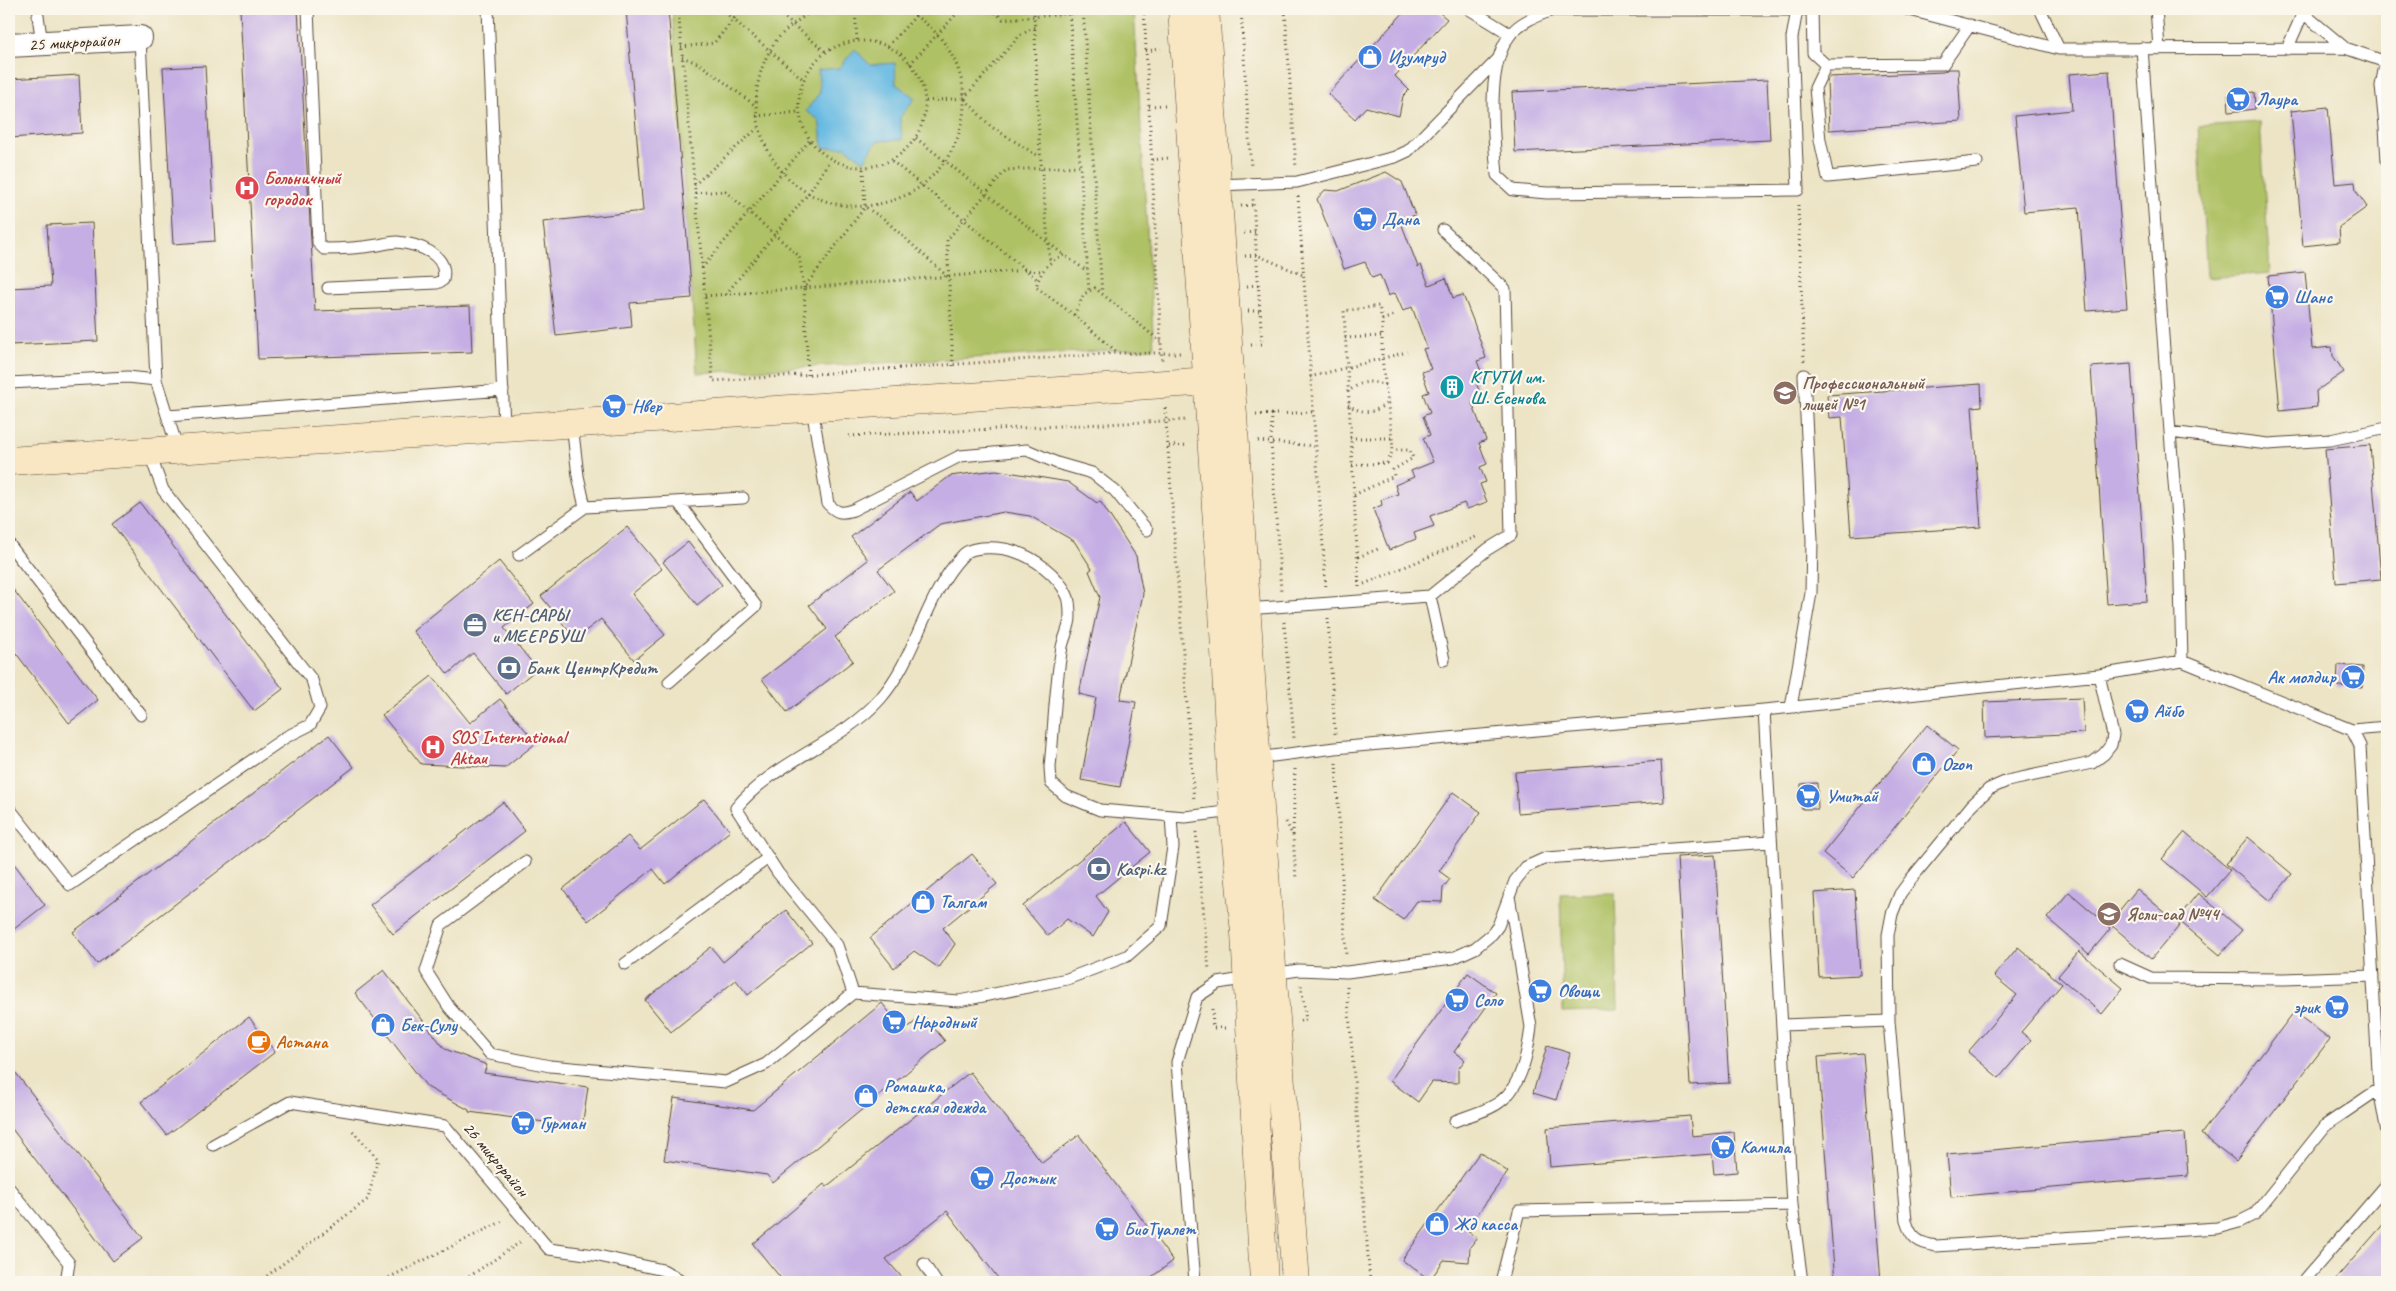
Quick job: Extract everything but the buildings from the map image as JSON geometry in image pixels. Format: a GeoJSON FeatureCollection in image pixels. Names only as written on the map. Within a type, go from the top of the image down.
{"type":"FeatureCollection","features":[{"type":"Feature","properties":{"kind":"main road"},"geometry":{"type":"LineString","coordinates":[[1182,9],[1205,186],[1235,609],[1246,810],[1246,978],[1264,1282]]}},
{"type":"Feature","properties":{"kind":"main road"},"geometry":{"type":"LineString","coordinates":[[1205,9],[1205,186]]}},
{"type":"Feature","properties":{"kind":"main road"},"geometry":{"type":"LineString","coordinates":[[9,461],[1219,381]]}},
{"type":"Feature","properties":{"kind":"main road"},"geometry":{"type":"LineString","coordinates":[[1246,810],[1273,974],[1296,1282]]}},
{"type":"Feature","properties":{"kind":"street","name":"25 микрорайон"},"geometry":{"type":"LineString","coordinates":[[9,45],[140,38]]}},
{"type":"Feature","properties":{"kind":"lane"},"geometry":{"type":"LineString","coordinates":[[308,9],[318,243],[324,248],[343,249],[396,242],[405,244],[435,253],[441,261],[445,272],[443,280],[440,282],[328,288]]}},
{"type":"Feature","properties":{"kind":"lane"},"geometry":{"type":"LineString","coordinates":[[488,9],[504,428]]}},
{"type":"Feature","properties":{"kind":"lane"},"geometry":{"type":"LineString","coordinates":[[1469,9],[1510,34]]}},
{"type":"Feature","properties":{"kind":"lane"},"geometry":{"type":"LineString","coordinates":[[1789,10],[1792,38],[1798,190],[1547,193],[1513,190],[1497,175],[1494,103],[1498,60],[1510,34],[1537,12],[1553,10],[1810,9],[1814,53],[1826,65],[1943,64],[1970,25]]}},
{"type":"Feature","properties":{"kind":"lane"},"geometry":{"type":"LineString","coordinates":[[1906,9],[2059,49],[2159,47],[2346,48],[2386,59],[2381,86],[2386,128],[2387,161]]}},
{"type":"Feature","properties":{"kind":"lane"},"geometry":{"type":"LineString","coordinates":[[2040,9],[2059,49]]}},
{"type":"Feature","properties":{"kind":"lane"},"geometry":{"type":"LineString","coordinates":[[2156,9],[2159,47]]}},
{"type":"Feature","properties":{"kind":"lane"},"geometry":{"type":"LineString","coordinates":[[2287,49],[2302,11],[2346,48]]}},
{"type":"Feature","properties":{"kind":"lane"},"geometry":{"type":"LineString","coordinates":[[38,16],[42,43]]}},
{"type":"Feature","properties":{"kind":"lane"},"geometry":{"type":"LineString","coordinates":[[140,38],[156,380],[178,450]]}},
{"type":"Feature","properties":{"kind":"lane"},"geometry":{"type":"LineString","coordinates":[[2142,48],[2179,544],[2182,661]]}},
{"type":"Feature","properties":{"kind":"lane"},"geometry":{"type":"LineString","coordinates":[[1205,186],[1297,182],[1395,157],[1408,151],[1498,60]]}},
{"type":"Feature","properties":{"kind":"lane"},"geometry":{"type":"LineString","coordinates":[[1826,65],[1816,88],[1820,140],[1828,178],[1977,162]]}},
{"type":"Feature","properties":{"kind":"lane"},"geometry":{"type":"LineString","coordinates":[[1235,609],[1430,596],[1488,549],[1511,535],[1505,289],[1444,230]]}},
{"type":"Feature","properties":{"kind":"lane"},"geometry":{"type":"LineString","coordinates":[[1790,707],[1811,593],[1812,540],[1804,375]]}},
{"type":"Feature","properties":{"kind":"lane"},"geometry":{"type":"LineString","coordinates":[[9,383],[128,378],[156,380]]}},
{"type":"Feature","properties":{"kind":"lane"},"geometry":{"type":"LineString","coordinates":[[168,416],[503,390]]}},
{"type":"Feature","properties":{"kind":"lane"},"geometry":{"type":"LineString","coordinates":[[812,408],[828,504],[836,512],[843,513],[853,510],[960,456],[1027,450],[1057,463],[1092,473],[1115,491],[1147,530]]}},
{"type":"Feature","properties":{"kind":"lane"},"geometry":{"type":"LineString","coordinates":[[572,424],[578,476],[585,507]]}},
{"type":"Feature","properties":{"kind":"lane"},"geometry":{"type":"LineString","coordinates":[[2170,432],[2268,444],[2330,440],[2387,428]]}},
{"type":"Feature","properties":{"kind":"lane"},"geometry":{"type":"LineString","coordinates":[[9,808],[70,884],[286,737],[310,724],[320,708],[312,680],[163,490],[149,452]]}},
{"type":"Feature","properties":{"kind":"lane"},"geometry":{"type":"LineString","coordinates":[[519,555],[585,507],[743,498]]}},
{"type":"Feature","properties":{"kind":"lane"},"geometry":{"type":"LineString","coordinates":[[668,682],[756,606],[678,502]]}},
{"type":"Feature","properties":{"kind":"lane"},"geometry":{"type":"LineString","coordinates":[[9,544],[141,716]]}},
{"type":"Feature","properties":{"kind":"lane"},"geometry":{"type":"LineString","coordinates":[[853,993],[837,944],[778,873],[736,808],[745,797],[765,781],[869,711],[890,687],[938,587],[964,553],[989,547],[1006,548],[1028,555],[1047,570],[1068,596],[1070,618],[1062,647],[1050,767],[1051,783],[1066,796],[1100,810],[1171,816],[1195,816],[1246,810]]}},
{"type":"Feature","properties":{"kind":"lane"},"geometry":{"type":"LineString","coordinates":[[1430,596],[1444,660]]}},
{"type":"Feature","properties":{"kind":"lane"},"geometry":{"type":"LineString","coordinates":[[1244,760],[1335,748],[1764,710],[2099,675],[2182,661],[2352,730],[2387,727]]}},
{"type":"Feature","properties":{"kind":"lane"},"geometry":{"type":"LineString","coordinates":[[2099,675],[2113,735],[2111,745],[2104,754],[2092,763],[2007,781],[1989,789],[1939,842],[1900,894],[1892,914],[1888,935],[1890,1021],[1906,1221],[1913,1237],[1921,1244],[1936,1246],[2217,1228],[2239,1222],[2255,1214],[2304,1150],[2326,1125],[2379,1089]]}},
{"type":"Feature","properties":{"kind":"lane"},"geometry":{"type":"LineString","coordinates":[[1764,710],[1792,1205],[1802,1282]]}},
{"type":"Feature","properties":{"kind":"lane"},"geometry":{"type":"LineString","coordinates":[[2352,730],[2360,746],[2379,1089],[2387,1132]]}},
{"type":"Feature","properties":{"kind":"lane"},"geometry":{"type":"LineString","coordinates":[[525,862],[441,925],[426,972],[449,1006],[490,1054],[550,1066],[726,1082],[766,1064],[853,993],[959,1001],[1067,979],[1127,956],[1161,926],[1174,847],[1171,816]]}},
{"type":"Feature","properties":{"kind":"lane"},"geometry":{"type":"LineString","coordinates":[[1195,1282],[1177,1062],[1198,997],[1210,986],[1246,978],[1299,970],[1347,972],[1453,958],[1475,948],[1498,926],[1515,881],[1526,867],[1546,858],[1770,842]]}},
{"type":"Feature","properties":{"kind":"lane"},"geometry":{"type":"LineString","coordinates":[[625,964],[768,858]]}},
{"type":"Feature","properties":{"kind":"lane"},"geometry":{"type":"LineString","coordinates":[[1455,1121],[1500,1102],[1508,1095],[1520,1074],[1529,1045],[1531,1027],[1509,894]]}},
{"type":"Feature","properties":{"kind":"lane"},"geometry":{"type":"LineString","coordinates":[[2120,964],[2151,978],[2284,979],[2373,976]]}},
{"type":"Feature","properties":{"kind":"lane"},"geometry":{"type":"LineString","coordinates":[[1782,1025],[1890,1021]]}},
{"type":"Feature","properties":{"kind":"lane","name":"26 микрорайон"},"geometry":{"type":"LineString","coordinates":[[213,1145],[290,1102],[445,1126],[549,1249],[594,1255],[663,1270],[684,1282]]}},
{"type":"Feature","properties":{"kind":"lane"},"geometry":{"type":"LineString","coordinates":[[2302,1282],[2387,1184]]}},
{"type":"Feature","properties":{"kind":"lane"},"geometry":{"type":"LineString","coordinates":[[9,1188],[69,1263],[66,1282]]}},
{"type":"Feature","properties":{"kind":"lane"},"geometry":{"type":"LineString","coordinates":[[1501,1282],[1519,1211],[1792,1205]]}},
{"type":"Feature","properties":{"kind":"lane"},"geometry":{"type":"LineString","coordinates":[[924,1264],[936,1282]]}},
{"type":"Feature","properties":{"kind":"path"},"geometry":{"type":"LineString","coordinates":[[678,9],[713,381],[953,366],[1118,353],[1162,355]]}},
{"type":"Feature","properties":{"kind":"path"},"geometry":{"type":"LineString","coordinates":[[721,9],[804,80]]}},
{"type":"Feature","properties":{"kind":"path"},"geometry":{"type":"LineString","coordinates":[[681,47],[714,43],[742,9]]}},
{"type":"Feature","properties":{"kind":"path"},"geometry":{"type":"LineString","coordinates":[[774,9],[826,52]]}},
{"type":"Feature","properties":{"kind":"path"},"geometry":{"type":"LineString","coordinates":[[815,9],[792,24],[769,52],[761,69],[757,88],[756,116],[758,127],[768,152],[783,174],[808,194],[836,204],[866,207],[896,200],[923,185],[945,162],[956,142],[962,120],[964,98],[956,64],[938,34],[916,15],[902,9]]}},
{"type":"Feature","properties":{"kind":"path"},"geometry":{"type":"LineString","coordinates":[[855,9],[857,41]]}},
{"type":"Feature","properties":{"kind":"path"},"geometry":{"type":"LineString","coordinates":[[888,46],[922,9]]}},
{"type":"Feature","properties":{"kind":"path"},"geometry":{"type":"LineString","coordinates":[[910,64],[961,9]]}},
{"type":"Feature","properties":{"kind":"path"},"geometry":{"type":"LineString","coordinates":[[991,9],[1003,18],[1069,14]]}},
{"type":"Feature","properties":{"kind":"path"},"geometry":{"type":"LineString","coordinates":[[1034,9],[1040,157],[1050,263]]}},
{"type":"Feature","properties":{"kind":"path"},"geometry":{"type":"LineString","coordinates":[[1069,9],[1089,291]]}},
{"type":"Feature","properties":{"kind":"path"},"geometry":{"type":"LineString","coordinates":[[1083,9],[1102,293]]}},
{"type":"Feature","properties":{"kind":"path"},"geometry":{"type":"LineString","coordinates":[[1144,9],[1166,421],[1195,816],[1213,1028],[1249,1027]]}},
{"type":"Feature","properties":{"kind":"path"},"geometry":{"type":"LineString","coordinates":[[1285,9],[1327,604],[1347,972],[1370,1282]]}},
{"type":"Feature","properties":{"kind":"path"},"geometry":{"type":"LineString","coordinates":[[926,101],[964,98],[1020,35],[1035,27]]}},
{"type":"Feature","properties":{"kind":"path"},"geometry":{"type":"LineString","coordinates":[[857,41],[888,46],[902,55],[922,84],[926,101],[924,120],[916,138],[906,151],[892,161],[863,169],[830,160],[809,141],[798,112],[799,96],[804,80],[813,64],[826,52],[841,44],[857,41]]}},
{"type":"Feature","properties":{"kind":"path"},"geometry":{"type":"LineString","coordinates":[[682,57],[700,64],[756,106]]}},
{"type":"Feature","properties":{"kind":"path"},"geometry":{"type":"LineString","coordinates":[[964,98],[990,126],[1040,157]]}},
{"type":"Feature","properties":{"kind":"path"},"geometry":{"type":"LineString","coordinates":[[756,116],[798,112]]}},
{"type":"Feature","properties":{"kind":"path"},"geometry":{"type":"LineString","coordinates":[[694,185],[758,127]]}},
{"type":"Feature","properties":{"kind":"path"},"geometry":{"type":"LineString","coordinates":[[916,138],[987,193],[1048,244],[1088,271]]}},
{"type":"Feature","properties":{"kind":"path"},"geometry":{"type":"LineString","coordinates":[[702,268],[809,141]]}},
{"type":"Feature","properties":{"kind":"path"},"geometry":{"type":"LineString","coordinates":[[1152,160],[1170,157]]}},
{"type":"Feature","properties":{"kind":"path"},"geometry":{"type":"LineString","coordinates":[[726,294],[808,194],[830,160]]}},
{"type":"Feature","properties":{"kind":"path"},"geometry":{"type":"LineString","coordinates":[[892,161],[1038,280]]}},
{"type":"Feature","properties":{"kind":"path"},"geometry":{"type":"LineString","coordinates":[[953,366],[947,240],[1006,170],[1080,166]]}},
{"type":"Feature","properties":{"kind":"path"},"geometry":{"type":"LineString","coordinates":[[804,288],[866,207],[863,169]]}},
{"type":"Feature","properties":{"kind":"path"},"geometry":{"type":"LineString","coordinates":[[1798,190],[1804,375]]}},
{"type":"Feature","properties":{"kind":"path"},"geometry":{"type":"LineString","coordinates":[[695,193],[725,191],[800,256],[804,288],[808,375]]}},
{"type":"Feature","properties":{"kind":"path"},"geometry":{"type":"LineString","coordinates":[[866,207],[884,219],[948,277]]}},
{"type":"Feature","properties":{"kind":"path"},"geometry":{"type":"LineString","coordinates":[[1064,255],[1041,271],[1036,287],[1074,315],[1118,353]]}},
{"type":"Feature","properties":{"kind":"path"},"geometry":{"type":"LineString","coordinates":[[1257,255],[1303,275]]}},
{"type":"Feature","properties":{"kind":"path"},"geometry":{"type":"LineString","coordinates":[[705,296],[1026,270],[1041,271]]}},
{"type":"Feature","properties":{"kind":"path"},"geometry":{"type":"LineString","coordinates":[[1074,315],[1084,294],[1095,288],[1161,342]]}},
{"type":"Feature","properties":{"kind":"path"},"geometry":{"type":"LineString","coordinates":[[1352,465],[1387,463],[1393,450],[1382,358],[1382,320],[1379,306],[1344,311],[1347,392],[1360,600]]}},
{"type":"Feature","properties":{"kind":"path"},"geometry":{"type":"LineString","coordinates":[[1382,320],[1396,315]]}},
{"type":"Feature","properties":{"kind":"path"},"geometry":{"type":"LineString","coordinates":[[1345,338],[1382,336]]}},
{"type":"Feature","properties":{"kind":"path"},"geometry":{"type":"LineString","coordinates":[[1310,377],[1407,352]]}},
{"type":"Feature","properties":{"kind":"path"},"geometry":{"type":"LineString","coordinates":[[1347,392],[1362,382],[1386,385]]}},
{"type":"Feature","properties":{"kind":"path"},"geometry":{"type":"LineString","coordinates":[[1348,405],[1360,412],[1369,413],[1388,402]]}},
{"type":"Feature","properties":{"kind":"path"},"geometry":{"type":"LineString","coordinates":[[849,436],[1313,412]]}},
{"type":"Feature","properties":{"kind":"path"},"geometry":{"type":"LineString","coordinates":[[1272,414],[1271,442],[1282,606],[1295,752],[1293,836]]}},
{"type":"Feature","properties":{"kind":"path"},"geometry":{"type":"LineString","coordinates":[[1350,438],[1392,438]]}},
{"type":"Feature","properties":{"kind":"path"},"geometry":{"type":"LineString","coordinates":[[1354,494],[1394,476],[1393,470],[1413,458],[1410,450],[1393,450]]}},
{"type":"Feature","properties":{"kind":"path"},"geometry":{"type":"LineString","coordinates":[[1359,586],[1482,534],[1488,549]]}},
{"type":"Feature","properties":{"kind":"path"},"geometry":{"type":"LineString","coordinates":[[1358,557],[1378,549]]}},
{"type":"Feature","properties":{"kind":"path"},"geometry":{"type":"LineString","coordinates":[[1277,1026],[1306,1020],[1299,970]]}},
{"type":"Feature","properties":{"kind":"path"},"geometry":{"type":"LineString","coordinates":[[259,1282],[368,1199],[378,1159],[334,1109]]}},
{"type":"Feature","properties":{"kind":"path"},"geometry":{"type":"LineString","coordinates":[[380,1282],[519,1213]]}},
{"type":"Feature","properties":{"kind":"path"},"geometry":{"type":"LineString","coordinates":[[461,1282],[535,1232]]}},
{"type":"Feature","properties":{"kind":"green space"},"geometry":{"type":"Polygon","coordinates":[[[672,9],[1134,9],[1154,348],[697,373],[672,9]]]}},
{"type":"Feature","properties":{"kind":"green space"},"geometry":{"type":"Polygon","coordinates":[[[2260,122],[2270,273],[2207,278],[2198,126],[2260,122]]]}},
{"type":"Feature","properties":{"kind":"green space"},"geometry":{"type":"Polygon","coordinates":[[[1615,893],[1618,1010],[1563,1012],[1560,894],[1615,893]]]}},
{"type":"Feature","properties":{"kind":"water"},"geometry":{"type":"Polygon","coordinates":[[[855,49],[870,65],[895,63],[896,84],[915,98],[900,117],[902,140],[877,141],[864,161],[845,147],[823,148],[819,120],[806,111],[820,92],[818,70],[839,68],[855,49]]]}},
{"type":"Feature","properties":{"kind":"place","name":"Изумруд"},"geometry":{"type":"Point","coordinates":[1370,57]}},
{"type":"Feature","properties":{"kind":"place","name":"Лаура"},"geometry":{"type":"Point","coordinates":[2238,99]}},
{"type":"Feature","properties":{"kind":"place","name":"Больничный городок"},"geometry":{"type":"Point","coordinates":[247,188]}},
{"type":"Feature","properties":{"kind":"place","name":"Дана"},"geometry":{"type":"Point","coordinates":[1365,219]}},
{"type":"Feature","properties":{"kind":"place","name":"Шанс"},"geometry":{"type":"Point","coordinates":[2277,297]}},
{"type":"Feature","properties":{"kind":"place","name":"КГУТИ им. Ш. Есенова"},"geometry":{"type":"Point","coordinates":[1452,387]}},
{"type":"Feature","properties":{"kind":"place","name":"Профессиональный лицей №1"},"geometry":{"type":"Point","coordinates":[1785,393]}},
{"type":"Feature","properties":{"kind":"place","name":"Нвер"},"geometry":{"type":"Point","coordinates":[614,406]}},
{"type":"Feature","properties":{"kind":"place","name":"КЕН-САРЫ и МЕЕРБУШ"},"geometry":{"type":"Point","coordinates":[475,625]}},
{"type":"Feature","properties":{"kind":"place","name":"Банк ЦентрКредит"},"geometry":{"type":"Point","coordinates":[509,668]}},
{"type":"Feature","properties":{"kind":"place","name":"Ак молдир"},"geometry":{"type":"Point","coordinates":[2353,677]}},
{"type":"Feature","properties":{"kind":"place","name":"Айбо"},"geometry":{"type":"Point","coordinates":[2137,711]}},
{"type":"Feature","properties":{"kind":"place","name":"SOS International Aktau"},"geometry":{"type":"Point","coordinates":[433,747]}},
{"type":"Feature","properties":{"kind":"place","name":"Ozon"},"geometry":{"type":"Point","coordinates":[1924,764]}},
{"type":"Feature","properties":{"kind":"place","name":"Умитай"},"geometry":{"type":"Point","coordinates":[1808,796]}},
{"type":"Feature","properties":{"kind":"place","name":"Kaspi.kz"},"geometry":{"type":"Point","coordinates":[1099,869]}},
{"type":"Feature","properties":{"kind":"place","name":"Талгам"},"geometry":{"type":"Point","coordinates":[923,902]}},
{"type":"Feature","properties":{"kind":"place","name":"Ясли-сад №44"},"geometry":{"type":"Point","coordinates":[2109,914]}},
{"type":"Feature","properties":{"kind":"place","name":"Овощи"},"geometry":{"type":"Point","coordinates":[1540,991]}},
{"type":"Feature","properties":{"kind":"place","name":"Соло"},"geometry":{"type":"Point","coordinates":[1457,1000]}},
{"type":"Feature","properties":{"kind":"place","name":"эрик"},"geometry":{"type":"Point","coordinates":[2337,1007]}},
{"type":"Feature","properties":{"kind":"place","name":"Народный"},"geometry":{"type":"Point","coordinates":[894,1022]}},
{"type":"Feature","properties":{"kind":"place","name":"Бек-Сулу"},"geometry":{"type":"Point","coordinates":[383,1025]}},
{"type":"Feature","properties":{"kind":"place","name":"Астана"},"geometry":{"type":"Point","coordinates":[259,1042]}},
{"type":"Feature","properties":{"kind":"place","name":"Ромашка, детская одежда"},"geometry":{"type":"Point","coordinates":[866,1096]}},
{"type":"Feature","properties":{"kind":"place","name":"Гурман"},"geometry":{"type":"Point","coordinates":[523,1123]}},
{"type":"Feature","properties":{"kind":"place","name":"Камила"},"geometry":{"type":"Point","coordinates":[1723,1147]}},
{"type":"Feature","properties":{"kind":"place","name":"Достык"},"geometry":{"type":"Point","coordinates":[982,1178]}},
{"type":"Feature","properties":{"kind":"place","name":"Жд касса"},"geometry":{"type":"Point","coordinates":[1437,1224]}},
{"type":"Feature","properties":{"kind":"place","name":"БиоТуалет"},"geometry":{"type":"Point","coordinates":[1107,1229]}}]}
